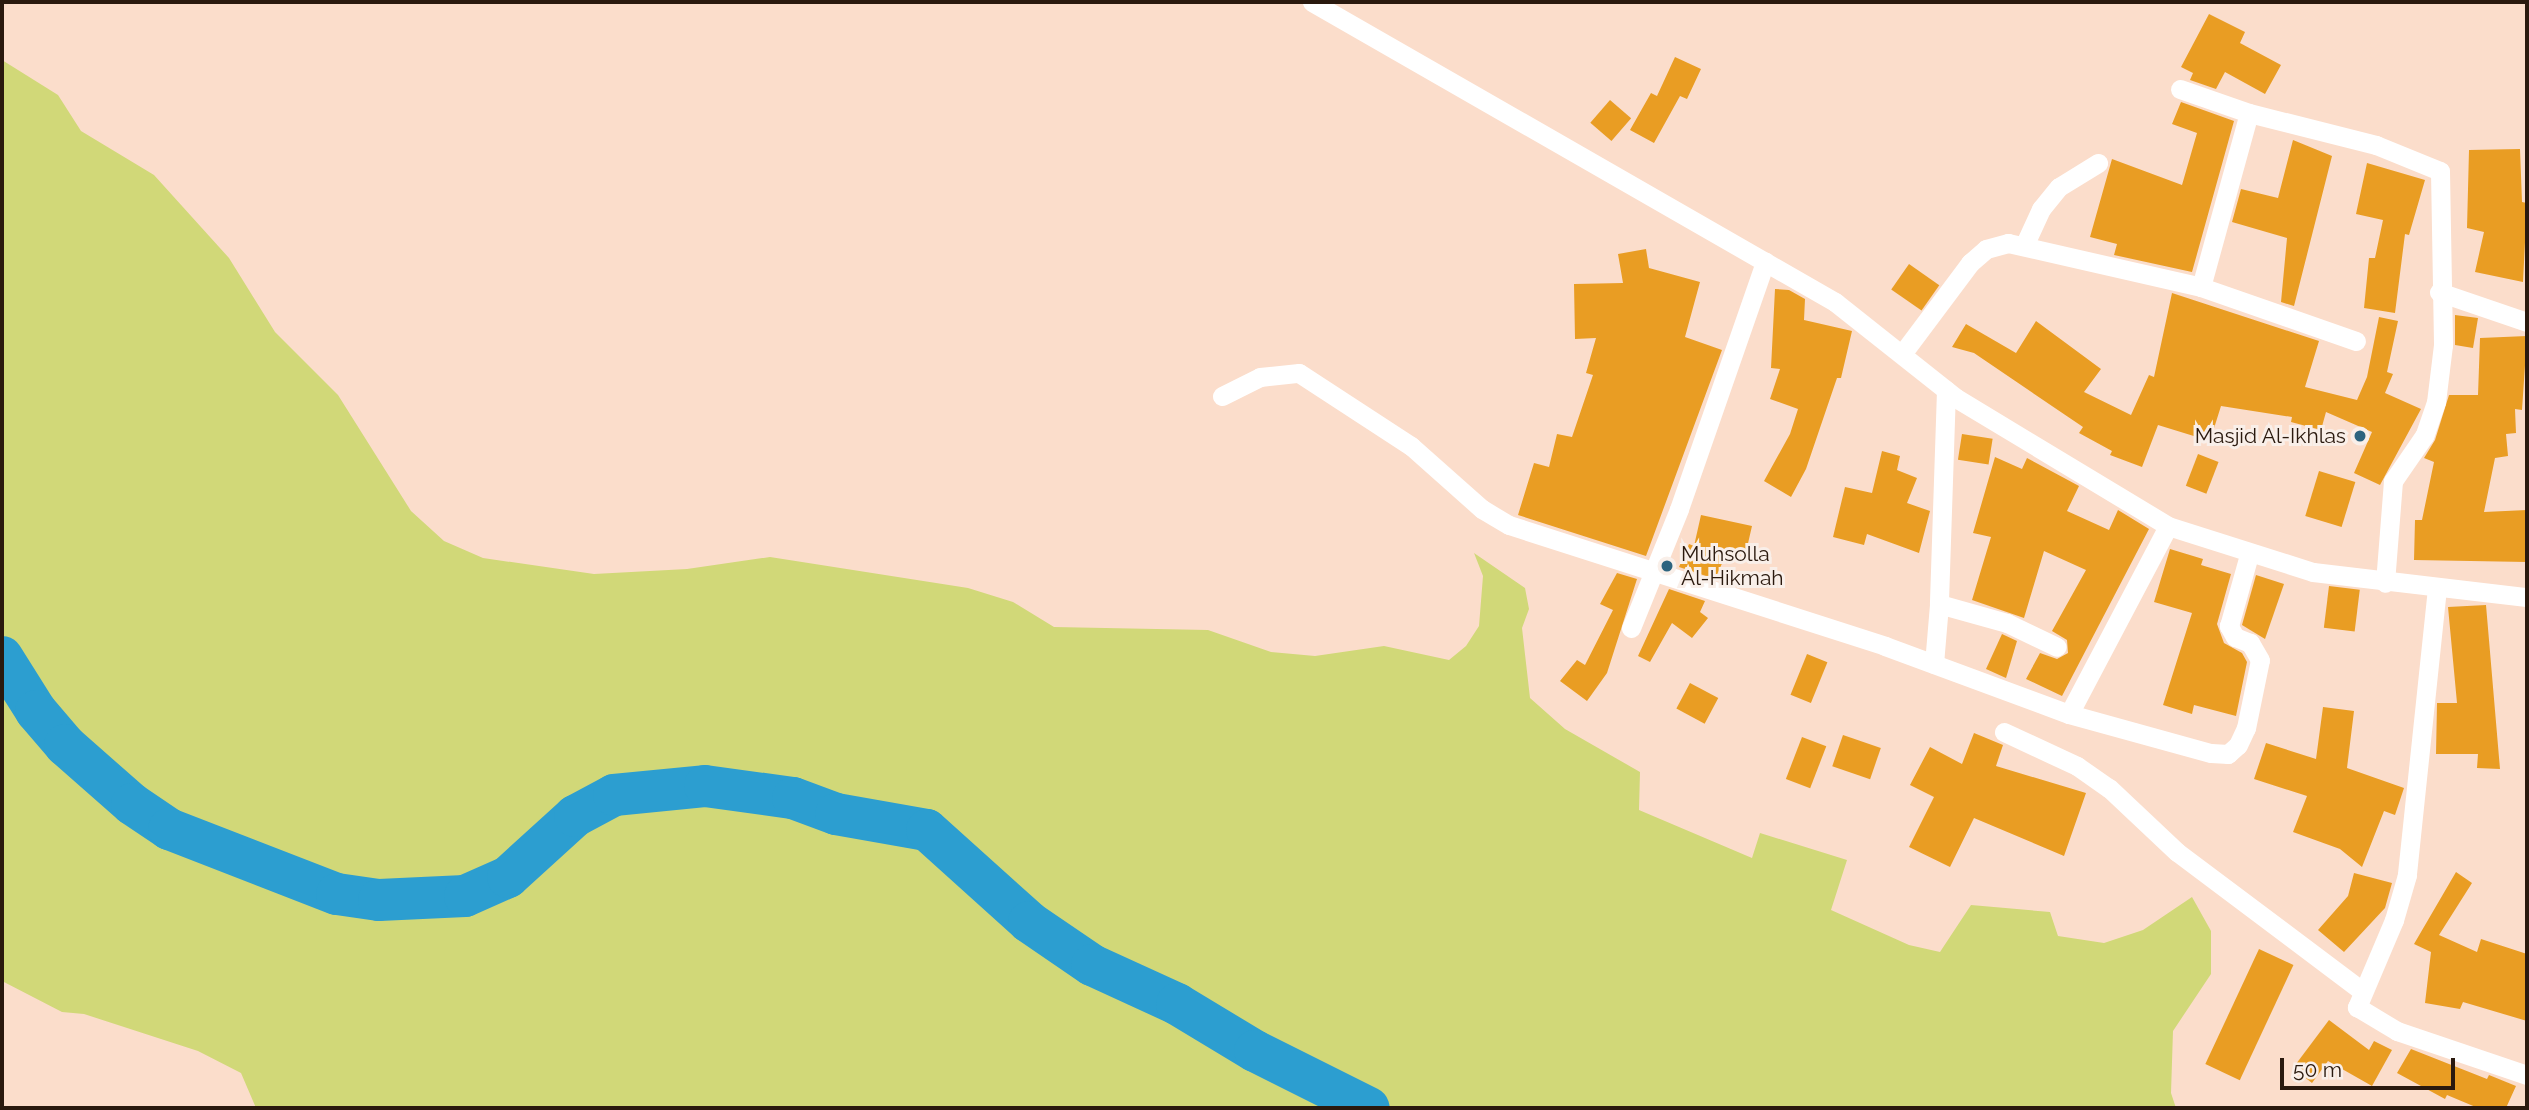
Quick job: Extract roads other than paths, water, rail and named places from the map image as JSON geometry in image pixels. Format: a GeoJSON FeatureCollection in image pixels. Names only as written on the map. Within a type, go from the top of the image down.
{"type":"FeatureCollection","features":[{"type":"Feature","properties":{"kind":"street"},"geometry":{"type":"LineString","coordinates":[[1312,2],[1835,302],[1946,390],[2168,526],[2249,555],[2313,572],[2385,583],[2527,597]]}},
{"type":"Feature","properties":{"kind":"street"},"geometry":{"type":"LineString","coordinates":[[2179,89],[2249,113],[2329,131],[2436,167],[2441,176],[2439,292],[2442,345],[2436,402],[2424,436],[2393,481],[2385,583]]}},
{"type":"Feature","properties":{"kind":"street"},"geometry":{"type":"LineString","coordinates":[[2201,287],[2249,113]]}},
{"type":"Feature","properties":{"kind":"street"},"geometry":{"type":"LineString","coordinates":[[2024,246],[2041,209],[2059,187],[2098,163]]}},
{"type":"Feature","properties":{"kind":"street"},"geometry":{"type":"LineString","coordinates":[[1902,354],[1970,263],[1995,245],[2024,246],[2201,287],[2356,341]]}},
{"type":"Feature","properties":{"kind":"street"},"geometry":{"type":"LineString","coordinates":[[1631,628],[1654,572],[1765,262]]}},
{"type":"Feature","properties":{"kind":"street"},"geometry":{"type":"LineString","coordinates":[[2439,292],[2527,322]]}},
{"type":"Feature","properties":{"kind":"street"},"geometry":{"type":"LineString","coordinates":[[1222,396],[1280,372],[1309,377],[1411,446],[1497,518],[1934,664],[2069,714],[2192,749],[2233,752],[2246,728],[2260,660],[2250,643],[2235,637],[2230,626],[2249,555]]}},
{"type":"Feature","properties":{"kind":"street"},"geometry":{"type":"LineString","coordinates":[[1934,664],[1939,604],[1946,390]]}},
{"type":"Feature","properties":{"kind":"street"},"geometry":{"type":"LineString","coordinates":[[2069,714],[2168,526]]}},
{"type":"Feature","properties":{"kind":"street"},"geometry":{"type":"LineString","coordinates":[[2437,587],[2407,875],[2395,920],[2361,990],[2357,1007],[2370,1018],[2527,1075]]}},
{"type":"Feature","properties":{"kind":"street"},"geometry":{"type":"LineString","coordinates":[[1939,604],[2007,622],[2057,647]]}},
{"type":"Feature","properties":{"kind":"street"},"geometry":{"type":"LineString","coordinates":[[2004,732],[2077,766],[2109,788],[2197,869],[2361,990]]}},
{"type":"Feature","properties":{"kind":"waterway"},"geometry":{"type":"LineString","coordinates":[[2,657],[36,711],[65,745],[132,804],[169,829],[337,894],[379,900],[465,896],[508,877],[575,816],[614,795],[705,786],[793,798],[836,814],[927,830],[1029,922],[1092,965],[1177,1004],[1255,1051],[1369,1108]]}},
{"type":"Feature","properties":{"kind":"place","name":"Masjid Al-Ikhlas"},"geometry":{"type":"Point","coordinates":[2360,436]}},
{"type":"Feature","properties":{"kind":"place","name":"Muhsolla Al-Hikmah"},"geometry":{"type":"Point","coordinates":[1667,566]}}]}
